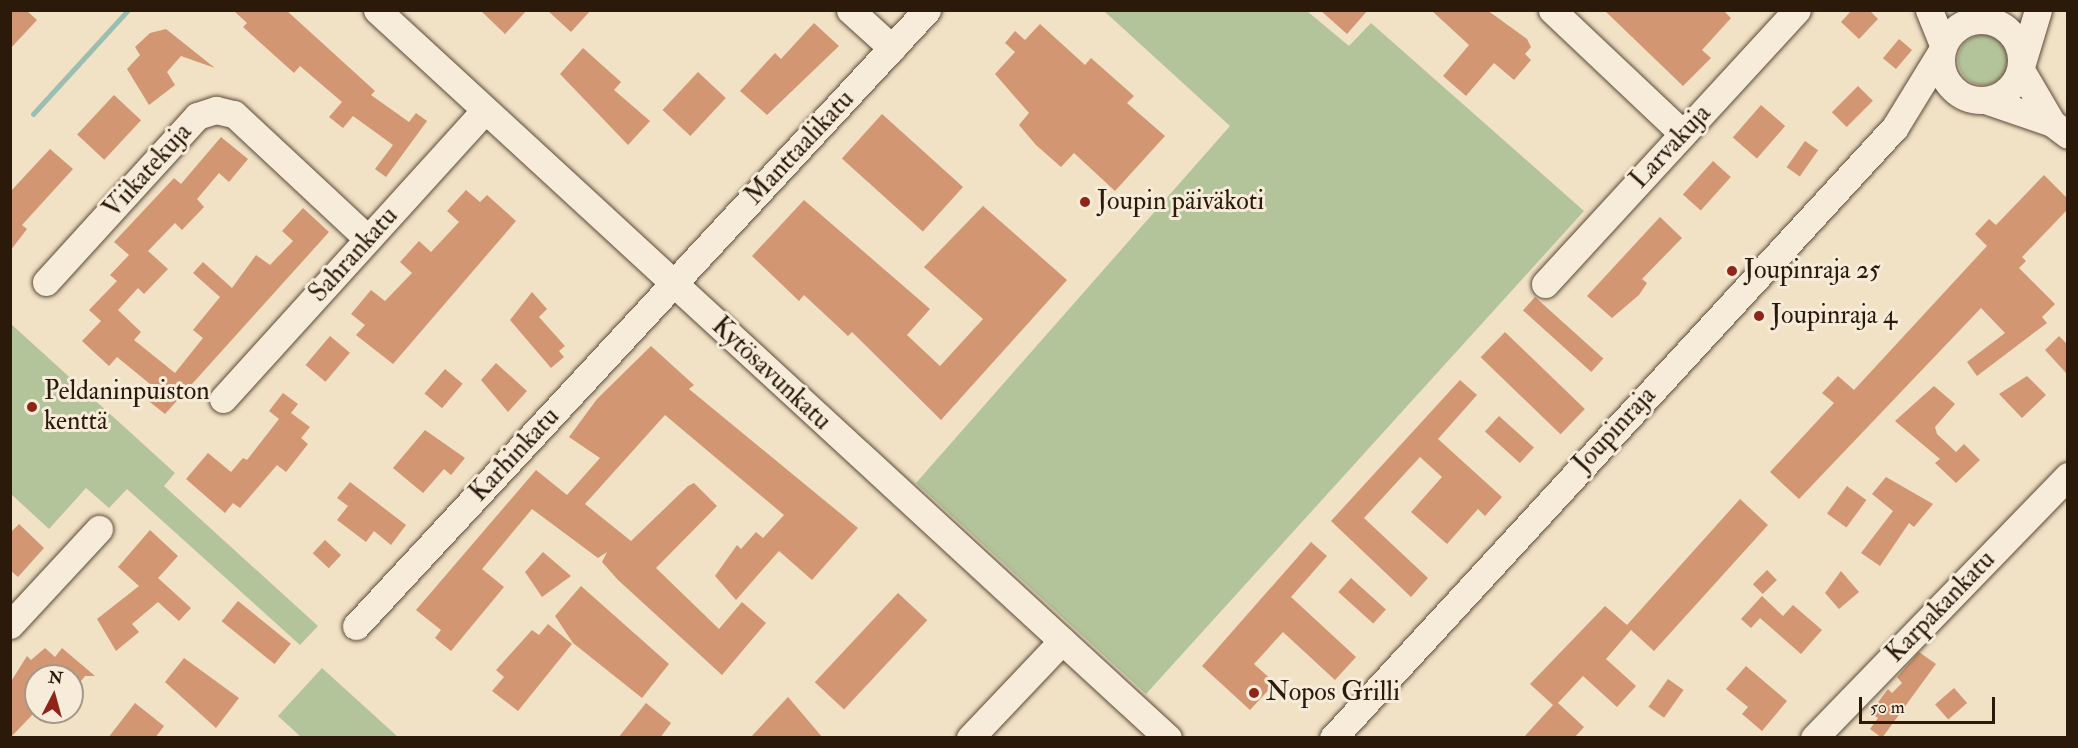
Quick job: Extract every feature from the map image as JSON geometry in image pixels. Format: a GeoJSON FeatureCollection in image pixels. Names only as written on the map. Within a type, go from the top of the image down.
{"type":"FeatureCollection","features":[{"type":"Feature","properties":{"kind":"street","name":"Kytösavunkatu"},"geometry":{"type":"LineString","coordinates":[[377,10],[1168,737]]}},
{"type":"Feature","properties":{"kind":"street"},"geometry":{"type":"LineString","coordinates":[[850,10],[892,48]]}},
{"type":"Feature","properties":{"kind":"street","name":"Manttaalikatu"},"geometry":{"type":"LineString","coordinates":[[674,284],[927,10]]}},
{"type":"Feature","properties":{"kind":"street"},"geometry":{"type":"LineString","coordinates":[[1552,10],[1683,134]]}},
{"type":"Feature","properties":{"kind":"street","name":"Larvakuja"},"geometry":{"type":"LineString","coordinates":[[1545,284],[1797,10]]}},
{"type":"Feature","properties":{"kind":"street"},"geometry":{"type":"LineString","coordinates":[[1929,10],[1942,48],[1943,75],[1977,99],[2060,129]]}},
{"type":"Feature","properties":{"kind":"street"},"geometry":{"type":"LineString","coordinates":[[1977,99],[2008,91],[2021,66],[2038,10]]}},
{"type":"Feature","properties":{"kind":"street"},"geometry":{"type":"LineString","coordinates":[[1942,48],[1965,22],[1987,15],[2017,41],[2021,66],[2060,129]]}},
{"type":"Feature","properties":{"kind":"street","name":"Joupinraja"},"geometry":{"type":"LineString","coordinates":[[1335,736],[1895,127],[1942,48]]}},
{"type":"Feature","properties":{"kind":"street","name":"Joupinraja"},"geometry":{"type":"LineString","coordinates":[[1895,127],[1944,98],[1977,99]]}},
{"type":"Feature","properties":{"kind":"street","name":"Viikatekuja"},"geometry":{"type":"LineString","coordinates":[[46,282],[197,116],[216,110],[234,114],[368,239]]}},
{"type":"Feature","properties":{"kind":"street","name":"Sahrankatu"},"geometry":{"type":"LineString","coordinates":[[222,399],[485,110]]}},
{"type":"Feature","properties":{"kind":"street","name":"Karhinkatu"},"geometry":{"type":"LineString","coordinates":[[356,626],[674,284]]}},
{"type":"Feature","properties":{"kind":"street","name":"Karpakankatu"},"geometry":{"type":"LineString","coordinates":[[1814,738],[2067,476]]}},
{"type":"Feature","properties":{"kind":"street"},"geometry":{"type":"LineString","coordinates":[[10,625],[99,529]]}},
{"type":"Feature","properties":{"kind":"street"},"geometry":{"type":"LineString","coordinates":[[970,738],[1062,641]]}},
{"type":"Feature","properties":{"kind":"green space"},"geometry":{"type":"Polygon","coordinates":[[[1104,11],[1307,11],[1349,46],[1371,23],[1584,211],[1146,694],[916,483],[1230,126],[1104,11]]]}},
{"type":"Feature","properties":{"kind":"green space"},"geometry":{"type":"Polygon","coordinates":[[[1978,35],[1988,35],[2001,42],[2008,55],[2008,65],[2001,78],[1988,85],[1978,85],[1969,81],[1962,74],[1958,65],[1958,55],[1962,46],[1969,39],[1978,35]]]}},
{"type":"Feature","properties":{"kind":"green space"},"geometry":{"type":"Polygon","coordinates":[[[11,324],[175,473],[164,486],[318,626],[300,645],[127,489],[109,508],[86,488],[49,529],[11,494],[11,324]]]}},
{"type":"Feature","properties":{"kind":"green space"},"geometry":{"type":"Polygon","coordinates":[[[322,668],[398,737],[301,737],[278,716],[322,668]]]}},
{"type":"Feature","properties":{"kind":"building"},"geometry":{"type":"Polygon","coordinates":[[[10,10],[26,10],[37,20],[10,49],[10,10]]]}},
{"type":"Feature","properties":{"kind":"building"},"geometry":{"type":"Polygon","coordinates":[[[233,10],[286,10],[375,91],[371,95],[409,122],[416,113],[427,121],[386,177],[375,169],[393,145],[353,116],[343,128],[329,117],[342,102],[300,66],[294,73],[243,27],[247,23],[233,10]]]}},
{"type":"Feature","properties":{"kind":"building"},"geometry":{"type":"Polygon","coordinates":[[[480,10],[527,10],[505,34],[480,10]]]}},
{"type":"Feature","properties":{"kind":"building"},"geometry":{"type":"Polygon","coordinates":[[[547,10],[591,10],[571,32],[547,10]]]}},
{"type":"Feature","properties":{"kind":"building"},"geometry":{"type":"Polygon","coordinates":[[[1320,10],[1368,10],[1347,34],[1320,10]]]}},
{"type":"Feature","properties":{"kind":"building"},"geometry":{"type":"Polygon","coordinates":[[[1431,10],[1487,10],[1527,39],[1531,47],[1525,54],[1531,60],[1514,80],[1494,63],[1466,96],[1443,76],[1469,45],[1431,10]]]}},
{"type":"Feature","properties":{"kind":"building"},"geometry":{"type":"Polygon","coordinates":[[[1604,10],[1723,10],[1731,18],[1702,50],[1711,58],[1683,86],[1604,10]]]}},
{"type":"Feature","properties":{"kind":"building"},"geometry":{"type":"Polygon","coordinates":[[[1852,10],[1869,10],[1878,19],[1859,39],[1841,22],[1852,10]]]}},
{"type":"Feature","properties":{"kind":"building"},"geometry":{"type":"Polygon","coordinates":[[[814,23],[839,46],[767,115],[740,91],[775,53],[781,59],[814,23]]]}},
{"type":"Feature","properties":{"kind":"building"},"geometry":{"type":"Polygon","coordinates":[[[1040,24],[1085,65],[1091,58],[1134,96],[1127,103],[1165,136],[1115,191],[1074,153],[1061,167],[1036,145],[1019,125],[1029,113],[995,74],[1015,52],[1005,43],[1015,31],[1025,40],[1040,24]]]}},
{"type":"Feature","properties":{"kind":"building"},"geometry":{"type":"Polygon","coordinates":[[[166,29],[215,68],[181,56],[167,72],[175,85],[149,105],[127,69],[140,55],[135,47],[150,33],[166,29]]]}},
{"type":"Feature","properties":{"kind":"building"},"geometry":{"type":"Polygon","coordinates":[[[1899,39],[1912,50],[1896,69],[1883,58],[1899,39]]]}},
{"type":"Feature","properties":{"kind":"building"},"geometry":{"type":"Polygon","coordinates":[[[583,48],[621,82],[614,90],[650,121],[628,145],[560,74],[583,48]]]}},
{"type":"Feature","properties":{"kind":"building"},"geometry":{"type":"Polygon","coordinates":[[[698,72],[726,98],[690,136],[663,110],[698,72]]]}},
{"type":"Feature","properties":{"kind":"building"},"geometry":{"type":"Polygon","coordinates":[[[1858,86],[1873,101],[1847,127],[1832,112],[1858,86]]]}},
{"type":"Feature","properties":{"kind":"building"},"geometry":{"type":"Polygon","coordinates":[[[114,95],[141,120],[104,160],[77,134],[114,95]]]}},
{"type":"Feature","properties":{"kind":"building"},"geometry":{"type":"Polygon","coordinates":[[[1761,105],[1785,126],[1757,158],[1733,137],[1761,105]]]}},
{"type":"Feature","properties":{"kind":"building"},"geometry":{"type":"Polygon","coordinates":[[[882,114],[963,187],[923,232],[842,159],[882,114]]]}},
{"type":"Feature","properties":{"kind":"building"},"geometry":{"type":"Polygon","coordinates":[[[221,137],[248,159],[229,182],[219,173],[197,199],[204,207],[182,230],[175,223],[148,251],[168,269],[144,294],[138,288],[118,310],[141,332],[134,340],[175,373],[203,338],[193,330],[220,297],[193,273],[203,262],[232,288],[256,255],[270,265],[293,241],[282,231],[303,208],[329,232],[165,414],[141,395],[150,384],[117,357],[109,366],[82,341],[101,321],[89,310],[117,281],[110,275],[129,255],[114,242],[174,178],[181,184],[221,137]]]}},
{"type":"Feature","properties":{"kind":"building"},"geometry":{"type":"Polygon","coordinates":[[[1805,141],[1818,150],[1800,176],[1787,167],[1805,141]]]}},
{"type":"Feature","properties":{"kind":"building"},"geometry":{"type":"Polygon","coordinates":[[[50,149],[73,169],[22,225],[27,229],[10,251],[10,192],[50,149]]]}},
{"type":"Feature","properties":{"kind":"building"},"geometry":{"type":"Polygon","coordinates":[[[1713,161],[1731,177],[1701,211],[1683,194],[1713,161]]]}},
{"type":"Feature","properties":{"kind":"building"},"geometry":{"type":"Polygon","coordinates":[[[2044,175],[2067,198],[2067,210],[2022,257],[2026,261],[2019,268],[2055,304],[2042,317],[2047,323],[1977,376],[1967,362],[2005,333],[1981,308],[1799,499],[1770,472],[1834,403],[1822,393],[1838,376],[1854,390],[1987,246],[1975,234],[1989,219],[1996,225],[2044,175]]]}},
{"type":"Feature","properties":{"kind":"building"},"geometry":{"type":"Polygon","coordinates":[[[466,190],[480,202],[487,195],[516,221],[393,364],[356,335],[365,325],[351,314],[371,290],[385,301],[412,273],[400,262],[419,241],[431,252],[459,222],[447,211],[466,190]]]}},
{"type":"Feature","properties":{"kind":"building"},"geometry":{"type":"Polygon","coordinates":[[[804,200],[930,309],[907,335],[940,366],[983,319],[924,267],[983,206],[1067,280],[941,420],[852,332],[848,336],[804,295],[799,301],[752,256],[804,200]]]}},
{"type":"Feature","properties":{"kind":"building"},"geometry":{"type":"Polygon","coordinates":[[[1660,217],[1682,238],[1642,279],[1647,283],[1639,295],[1612,318],[1587,296],[1660,217]]]}},
{"type":"Feature","properties":{"kind":"building"},"geometry":{"type":"Polygon","coordinates":[[[532,292],[547,309],[539,317],[565,346],[559,351],[564,357],[551,368],[510,320],[532,292]]]}},
{"type":"Feature","properties":{"kind":"building"},"geometry":{"type":"Polygon","coordinates":[[[1535,297],[1603,359],[1591,372],[1523,310],[1535,297]]]}},
{"type":"Feature","properties":{"kind":"building"},"geometry":{"type":"Polygon","coordinates":[[[1505,332],[1585,409],[1561,434],[1481,357],[1505,332]]]}},
{"type":"Feature","properties":{"kind":"building"},"geometry":{"type":"Polygon","coordinates":[[[330,336],[350,353],[325,382],[306,365],[330,336]]]}},
{"type":"Feature","properties":{"kind":"building"},"geometry":{"type":"Polygon","coordinates":[[[2059,336],[2067,344],[2067,374],[2045,350],[2059,336]]]}},
{"type":"Feature","properties":{"kind":"building"},"geometry":{"type":"Polygon","coordinates":[[[651,346],[694,385],[689,389],[858,528],[812,580],[779,551],[736,600],[715,576],[737,545],[741,549],[756,532],[763,538],[784,515],[665,415],[585,504],[631,541],[688,486],[694,483],[717,506],[656,568],[719,629],[742,602],[766,623],[722,675],[618,580],[602,562],[607,552],[598,558],[532,509],[482,569],[504,587],[451,651],[435,638],[441,630],[416,610],[536,470],[567,495],[600,458],[569,437],[597,399],[651,346]]]}},
{"type":"Feature","properties":{"kind":"building"},"geometry":{"type":"Polygon","coordinates":[[[496,363],[527,391],[508,412],[481,380],[496,363]]]}},
{"type":"Feature","properties":{"kind":"building"},"geometry":{"type":"Polygon","coordinates":[[[445,369],[463,384],[442,408],[424,394],[445,369]]]}},
{"type":"Feature","properties":{"kind":"building"},"geometry":{"type":"Polygon","coordinates":[[[2027,376],[2046,395],[2022,418],[1999,394],[2027,376]]]}},
{"type":"Feature","properties":{"kind":"building"},"geometry":{"type":"Polygon","coordinates":[[[1460,380],[1477,395],[1438,439],[1502,497],[1485,516],[1478,509],[1447,544],[1411,512],[1442,477],[1420,457],[1364,518],[1428,578],[1411,597],[1331,521],[1460,380]]]}},
{"type":"Feature","properties":{"kind":"building"},"geometry":{"type":"Polygon","coordinates":[[[1934,386],[1955,404],[1935,427],[1937,434],[1956,452],[1964,444],[1980,460],[1956,483],[1935,463],[1940,459],[1895,421],[1934,386]]]}},
{"type":"Feature","properties":{"kind":"building"},"geometry":{"type":"Polygon","coordinates":[[[283,393],[298,404],[291,413],[310,427],[301,438],[308,444],[286,472],[277,465],[240,508],[233,503],[225,513],[186,479],[208,453],[231,472],[243,458],[247,460],[279,419],[269,411],[283,393]]]}},
{"type":"Feature","properties":{"kind":"building"},"geometry":{"type":"Polygon","coordinates":[[[1499,416],[1534,447],[1520,463],[1485,432],[1499,416]]]}},
{"type":"Feature","properties":{"kind":"building"},"geometry":{"type":"Polygon","coordinates":[[[425,430],[465,458],[451,475],[444,469],[423,493],[393,468],[425,430]]]}},
{"type":"Feature","properties":{"kind":"building"},"geometry":{"type":"Polygon","coordinates":[[[1886,477],[1933,504],[1914,527],[1909,523],[1880,566],[1861,553],[1893,511],[1872,494],[1886,477]]]}},
{"type":"Feature","properties":{"kind":"building"},"geometry":{"type":"Polygon","coordinates":[[[350,482],[406,525],[391,545],[374,531],[366,542],[337,520],[348,506],[337,498],[350,482]]]}},
{"type":"Feature","properties":{"kind":"building"},"geometry":{"type":"Polygon","coordinates":[[[1847,486],[1866,500],[1846,528],[1827,514],[1847,486]]]}},
{"type":"Feature","properties":{"kind":"building"},"geometry":{"type":"Polygon","coordinates":[[[1740,499],[1768,525],[1654,651],[1631,630],[1606,659],[1636,686],[1617,707],[1583,676],[1558,703],[1584,727],[1574,738],[1523,738],[1553,705],[1530,684],[1605,606],[1627,625],[1740,499]]]}},
{"type":"Feature","properties":{"kind":"building"},"geometry":{"type":"Polygon","coordinates":[[[19,524],[44,548],[18,577],[10,570],[10,533],[19,524]]]}},
{"type":"Feature","properties":{"kind":"building"},"geometry":{"type":"Polygon","coordinates":[[[150,530],[178,556],[158,578],[191,608],[179,621],[158,602],[132,624],[139,632],[116,651],[97,619],[139,586],[118,567],[150,530]]]}},
{"type":"Feature","properties":{"kind":"building"},"geometry":{"type":"Polygon","coordinates":[[[325,540],[341,555],[329,568],[313,553],[325,540]]]}},
{"type":"Feature","properties":{"kind":"building"},"geometry":{"type":"Polygon","coordinates":[[[1311,542],[1327,556],[1291,597],[1356,657],[1335,680],[1283,632],[1254,664],[1275,683],[1250,710],[1202,666],[1311,542]]]}},
{"type":"Feature","properties":{"kind":"building"},"geometry":{"type":"Polygon","coordinates":[[[543,552],[571,576],[542,597],[525,572],[543,552]]]}},
{"type":"Feature","properties":{"kind":"building"},"geometry":{"type":"Polygon","coordinates":[[[1767,570],[1777,580],[1763,594],[1753,584],[1767,570]]]}},
{"type":"Feature","properties":{"kind":"building"},"geometry":{"type":"Polygon","coordinates":[[[1841,571],[1859,592],[1839,609],[1825,593],[1841,571]]]}},
{"type":"Feature","properties":{"kind":"building"},"geometry":{"type":"Polygon","coordinates":[[[1351,578],[1386,609],[1373,624],[1338,592],[1351,578]]]}},
{"type":"Feature","properties":{"kind":"building"},"geometry":{"type":"Polygon","coordinates":[[[581,586],[669,664],[642,698],[573,643],[555,616],[581,586]]]}},
{"type":"Feature","properties":{"kind":"building"},"geometry":{"type":"Polygon","coordinates":[[[898,593],[927,620],[844,710],[815,682],[898,593]]]}},
{"type":"Feature","properties":{"kind":"building"},"geometry":{"type":"Polygon","coordinates":[[[1762,596],[1783,616],[1793,605],[1822,630],[1801,654],[1760,618],[1751,628],[1741,619],[1762,596]]]}},
{"type":"Feature","properties":{"kind":"building"},"geometry":{"type":"Polygon","coordinates":[[[238,601],[291,644],[274,664],[222,621],[238,601]]]}},
{"type":"Feature","properties":{"kind":"building"},"geometry":{"type":"Polygon","coordinates":[[[548,624],[572,644],[518,711],[492,691],[504,677],[496,670],[532,630],[539,635],[548,624]]]}},
{"type":"Feature","properties":{"kind":"building"},"geometry":{"type":"Polygon","coordinates":[[[45,648],[55,657],[62,648],[81,664],[24,664],[24,723],[10,738],[10,683],[27,656],[31,660],[45,648]]]}},
{"type":"Feature","properties":{"kind":"building"},"geometry":{"type":"Polygon","coordinates":[[[1919,652],[1936,664],[1882,738],[1870,729],[1878,718],[1870,713],[1888,689],[1892,693],[1902,683],[1897,677],[1919,652]]]}},
{"type":"Feature","properties":{"kind":"building"},"geometry":{"type":"Polygon","coordinates":[[[184,658],[239,698],[216,728],[165,682],[184,658]]]}},
{"type":"Feature","properties":{"kind":"building"},"geometry":{"type":"Polygon","coordinates":[[[1746,666],[1787,701],[1762,731],[1742,714],[1748,707],[1726,689],[1746,666]]]}},
{"type":"Feature","properties":{"kind":"building"},"geometry":{"type":"Polygon","coordinates":[[[84,667],[95,676],[85,676],[84,667]]]}},
{"type":"Feature","properties":{"kind":"building"},"geometry":{"type":"Polygon","coordinates":[[[1668,679],[1684,690],[1664,718],[1648,707],[1668,679]]]}},
{"type":"Feature","properties":{"kind":"building"},"geometry":{"type":"Polygon","coordinates":[[[1954,688],[1967,703],[1948,719],[1935,704],[1954,688]]]}},
{"type":"Feature","properties":{"kind":"building"},"geometry":{"type":"Polygon","coordinates":[[[788,697],[823,738],[750,738],[788,697]]]}},
{"type":"Feature","properties":{"kind":"building"},"geometry":{"type":"Polygon","coordinates":[[[135,703],[164,726],[155,738],[108,738],[135,703]]]}},
{"type":"Feature","properties":{"kind":"building"},"geometry":{"type":"Polygon","coordinates":[[[646,703],[671,723],[660,738],[618,738],[646,703]]]}},
{"type":"Feature","properties":{"kind":"waterway"},"geometry":{"type":"LineString","coordinates":[[33,114],[128,10]]}},
{"type":"Feature","properties":{"kind":"place","name":"Joupin päiväkoti"},"geometry":{"type":"Point","coordinates":[1085,202]}},
{"type":"Feature","properties":{"kind":"place","name":"Joupinraja 25"},"geometry":{"type":"Point","coordinates":[1732,271]}},
{"type":"Feature","properties":{"kind":"place","name":"Joupinraja 4"},"geometry":{"type":"Point","coordinates":[1759,316]}},
{"type":"Feature","properties":{"kind":"place","name":"Peldaninpuiston kenttä"},"geometry":{"type":"Point","coordinates":[32,407]}},
{"type":"Feature","properties":{"kind":"place","name":"Nopos Grilli"},"geometry":{"type":"Point","coordinates":[1254,693]}}]}
